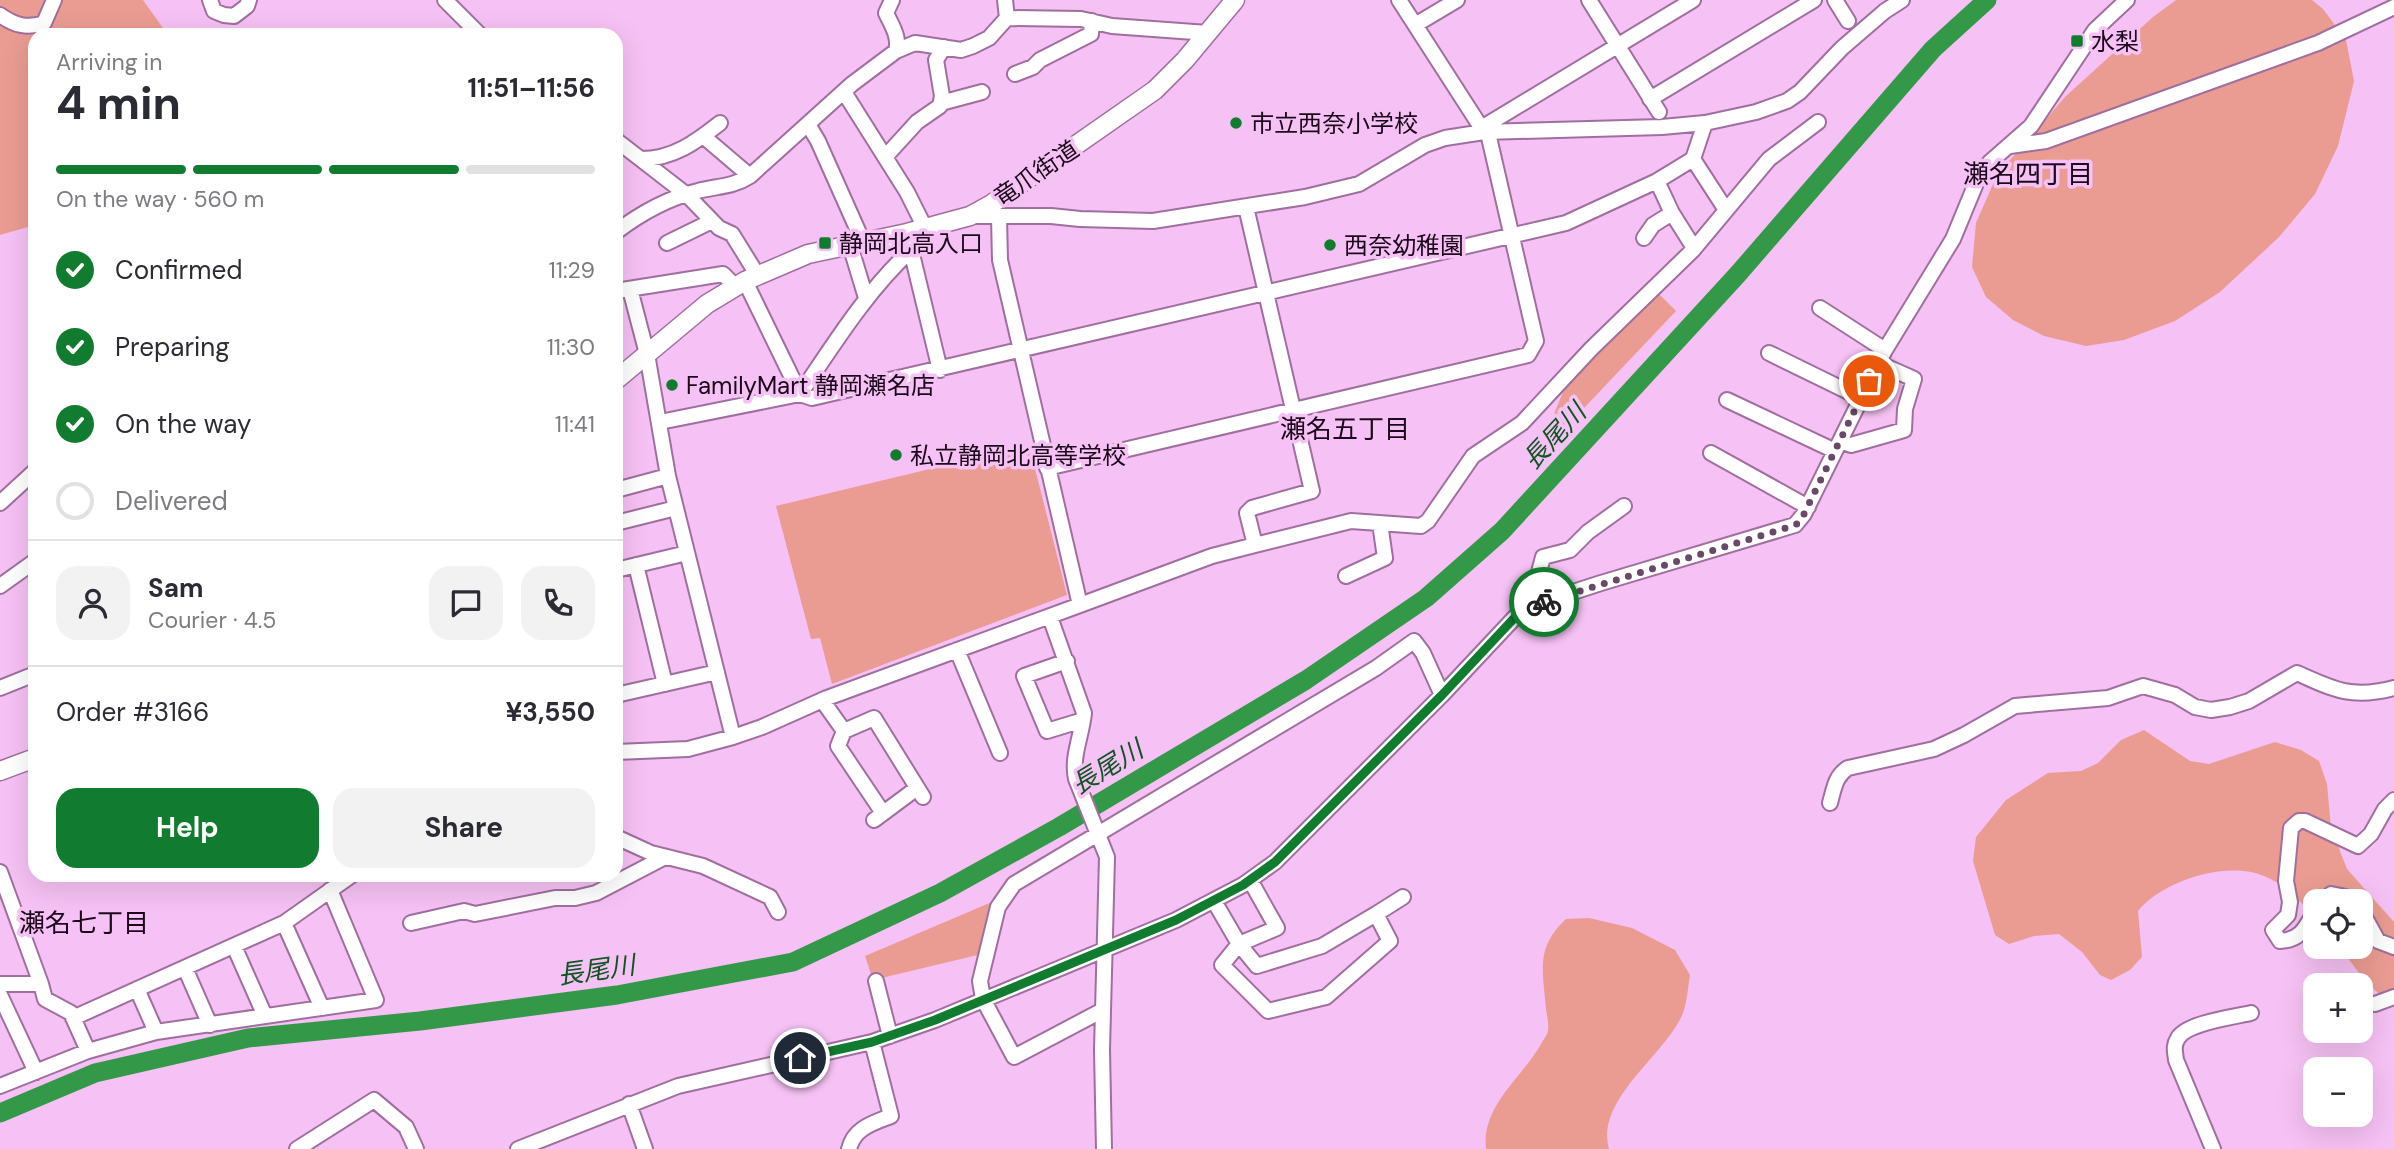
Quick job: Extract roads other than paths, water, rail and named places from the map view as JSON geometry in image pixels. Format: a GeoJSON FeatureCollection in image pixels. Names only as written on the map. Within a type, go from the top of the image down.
{"type":"FeatureCollection","features":[{"type":"Feature","properties":{"kind":"main road","name":"竜爪街道"},"geometry":{"type":"LineString","coordinates":[[623,374],[707,304],[746,281],[808,254],[857,244],[909,242],[925,228],[970,216],[1155,90],[1185,60],[1232,2]]}},
{"type":"Feature","properties":{"kind":"main road"},"geometry":{"type":"LineString","coordinates":[[0,771],[28,761]]}},
{"type":"Feature","properties":{"kind":"street"},"geometry":{"type":"LineString","coordinates":[[0,15],[19,25],[33,27],[44,23],[54,0]]}},
{"type":"Feature","properties":{"kind":"street"},"geometry":{"type":"LineString","coordinates":[[210,0],[214,11],[234,16],[247,6],[249,0]]}},
{"type":"Feature","properties":{"kind":"street"},"geometry":{"type":"LineString","coordinates":[[445,0],[473,28]]}},
{"type":"Feature","properties":{"kind":"street"},"geometry":{"type":"LineString","coordinates":[[892,0],[886,13],[896,33],[896,51]]}},
{"type":"Feature","properties":{"kind":"street"},"geometry":{"type":"LineString","coordinates":[[623,227],[645,211],[687,195],[733,185],[750,176],[844,92],[896,51],[915,43],[961,50],[989,38],[1007,18],[1005,0]]}},
{"type":"Feature","properties":{"kind":"street"},"geometry":{"type":"LineString","coordinates":[[1047,468],[1528,355],[1536,341],[1486,132],[1399,0]]}},
{"type":"Feature","properties":{"kind":"street"},"geometry":{"type":"LineString","coordinates":[[1415,26],[1457,0]]}},
{"type":"Feature","properties":{"kind":"street"},"geometry":{"type":"LineString","coordinates":[[1590,0],[1659,112]]}},
{"type":"Feature","properties":{"kind":"street"},"geometry":{"type":"LineString","coordinates":[[1486,132],[1488,124],[1693,0]]}},
{"type":"Feature","properties":{"kind":"street"},"geometry":{"type":"LineString","coordinates":[[1650,99],[1814,0]]}},
{"type":"Feature","properties":{"kind":"street"},"geometry":{"type":"LineString","coordinates":[[1835,0],[1848,21]]}},
{"type":"Feature","properties":{"kind":"street"},"geometry":{"type":"LineString","coordinates":[[970,216],[1051,216],[1153,221],[1305,197],[1359,184],[1425,145],[1445,138],[1486,132],[1661,127],[1705,123],[1756,112],[1787,101],[1800,92],[1842,48],[1902,0]]}},
{"type":"Feature","properties":{"kind":"street"},"geometry":{"type":"LineString","coordinates":[[518,1149],[678,1086],[890,1036],[1176,920],[1251,880],[1275,862],[1442,695],[1519,613],[1530,606],[1796,525],[1808,507],[1881,356],[1953,239],[1979,176],[1990,162],[2031,126],[2095,30],[2127,0]]}},
{"type":"Feature","properties":{"kind":"street"},"geometry":{"type":"LineString","coordinates":[[2387,0],[2394,1]]}},
{"type":"Feature","properties":{"kind":"street"},"geometry":{"type":"LineString","coordinates":[[2010,146],[2046,141],[2256,66],[2318,43],[2394,7]]}},
{"type":"Feature","properties":{"kind":"street"},"geometry":{"type":"LineString","coordinates":[[1007,18],[1081,19],[1112,26],[1208,33]]}},
{"type":"Feature","properties":{"kind":"street"},"geometry":{"type":"LineString","coordinates":[[1015,74],[1033,67],[1040,60],[1091,34],[1092,21]]}},
{"type":"Feature","properties":{"kind":"street"},"geometry":{"type":"LineString","coordinates":[[941,103],[936,60],[944,47]]}},
{"type":"Feature","properties":{"kind":"street"},"geometry":{"type":"LineString","coordinates":[[844,92],[886,156],[925,228]]}},
{"type":"Feature","properties":{"kind":"street"},"geometry":{"type":"LineString","coordinates":[[886,156],[917,122],[933,113],[941,103],[982,92]]}},
{"type":"Feature","properties":{"kind":"street"},"geometry":{"type":"LineString","coordinates":[[623,752],[688,749],[733,737],[822,700],[1212,556],[1336,523],[1352,521],[1421,526],[1428,522],[1472,456],[1522,423],[1591,348],[1694,248],[1769,159],[1818,122]]}},
{"type":"Feature","properties":{"kind":"street"},"geometry":{"type":"LineString","coordinates":[[641,159],[664,157],[684,149],[720,123]]}},
{"type":"Feature","properties":{"kind":"street"},"geometry":{"type":"LineString","coordinates":[[660,422],[800,394],[812,398],[1020,352],[1566,223],[1657,181],[1693,159],[1705,123]]}},
{"type":"Feature","properties":{"kind":"street"},"geometry":{"type":"LineString","coordinates":[[809,126],[818,141],[857,244],[866,298]]}},
{"type":"Feature","properties":{"kind":"street"},"geometry":{"type":"LineString","coordinates":[[703,136],[750,176]]}},
{"type":"Feature","properties":{"kind":"street"},"geometry":{"type":"LineString","coordinates":[[623,145],[687,195],[719,228],[732,234],[746,281],[800,394]]}},
{"type":"Feature","properties":{"kind":"street"},"geometry":{"type":"LineString","coordinates":[[1693,159],[1726,210]]}},
{"type":"Feature","properties":{"kind":"street"},"geometry":{"type":"LineString","coordinates":[[1657,181],[1672,213],[1694,248]]}},
{"type":"Feature","properties":{"kind":"street"},"geometry":{"type":"LineString","coordinates":[[1246,207],[1312,491],[1252,509],[1247,513],[1255,545]]}},
{"type":"Feature","properties":{"kind":"street"},"geometry":{"type":"LineString","coordinates":[[1644,239],[1653,225],[1672,213]]}},
{"type":"Feature","properties":{"kind":"street"},"geometry":{"type":"LineString","coordinates":[[999,217],[1000,260],[1080,605]]}},
{"type":"Feature","properties":{"kind":"street"},"geometry":{"type":"LineString","coordinates":[[667,243],[712,221]]}},
{"type":"Feature","properties":{"kind":"street"},"geometry":{"type":"LineString","coordinates":[[909,242],[940,369]]}},
{"type":"Feature","properties":{"kind":"street"},"geometry":{"type":"LineString","coordinates":[[800,394],[866,298],[909,242]]}},
{"type":"Feature","properties":{"kind":"street"},"geometry":{"type":"LineString","coordinates":[[733,737],[668,476],[647,354],[623,290],[723,274],[746,281]]}},
{"type":"Feature","properties":{"kind":"street"},"geometry":{"type":"LineString","coordinates":[[1727,400],[1837,446],[1851,445],[1904,430],[1905,410],[1914,379],[1820,308]]}},
{"type":"Feature","properties":{"kind":"street"},"geometry":{"type":"LineString","coordinates":[[1769,353],[1861,398]]}},
{"type":"Feature","properties":{"kind":"street"},"geometry":{"type":"LineString","coordinates":[[1711,453],[1808,507]]}},
{"type":"Feature","properties":{"kind":"street"},"geometry":{"type":"LineString","coordinates":[[623,487],[668,476]]}},
{"type":"Feature","properties":{"kind":"street"},"geometry":{"type":"LineString","coordinates":[[0,503],[28,477]]}},
{"type":"Feature","properties":{"kind":"street"},"geometry":{"type":"LineString","coordinates":[[1530,606],[1543,557],[1570,550],[1588,532],[1624,506]]}},
{"type":"Feature","properties":{"kind":"street"},"geometry":{"type":"LineString","coordinates":[[623,521],[676,508]]}},
{"type":"Feature","properties":{"kind":"street"},"geometry":{"type":"LineString","coordinates":[[1346,576],[1385,558],[1380,523]]}},
{"type":"Feature","properties":{"kind":"street"},"geometry":{"type":"LineString","coordinates":[[623,568],[687,553]]}},
{"type":"Feature","properties":{"kind":"street"},"geometry":{"type":"LineString","coordinates":[[636,565],[665,684]]}},
{"type":"Feature","properties":{"kind":"street"},"geometry":{"type":"LineString","coordinates":[[0,586],[28,568]]}},
{"type":"Feature","properties":{"kind":"street"},"geometry":{"type":"LineString","coordinates":[[1050,617],[1081,699],[1083,720],[1073,765],[1076,779],[1107,857],[1102,1050],[1104,1149]]}},
{"type":"Feature","properties":{"kind":"street"},"geometry":{"type":"LineString","coordinates":[[1103,1010],[1014,1057],[983,999],[979,981],[998,907],[1014,884],[1376,668],[1414,640],[1423,653],[1442,695]]}},
{"type":"Feature","properties":{"kind":"street"},"geometry":{"type":"LineString","coordinates":[[957,650],[1000,753]]}},
{"type":"Feature","properties":{"kind":"street"},"geometry":{"type":"LineString","coordinates":[[1066,661],[1024,676],[1047,731],[1083,720]]}},
{"type":"Feature","properties":{"kind":"street"},"geometry":{"type":"LineString","coordinates":[[623,693],[717,672]]}},
{"type":"Feature","properties":{"kind":"street"},"geometry":{"type":"LineString","coordinates":[[1830,803],[1835,782],[1841,772],[1848,768],[1934,749],[2015,706],[2108,698],[2143,686],[2175,695],[2195,706],[2211,710],[2230,708],[2249,701],[2297,673],[2333,690],[2370,694],[2394,688]]}},
{"type":"Feature","properties":{"kind":"street"},"geometry":{"type":"LineString","coordinates":[[0,688],[28,677]]}},
{"type":"Feature","properties":{"kind":"street"},"geometry":{"type":"LineString","coordinates":[[822,700],[844,731]]}},
{"type":"Feature","properties":{"kind":"street"},"geometry":{"type":"LineString","coordinates":[[874,718],[920,793],[878,817],[838,746],[844,731],[874,718]]}},
{"type":"Feature","properties":{"kind":"street"},"geometry":{"type":"LineString","coordinates":[[2303,933],[2292,941],[2280,941],[2273,930],[2288,915],[2290,902],[2286,881],[2291,828],[2299,821],[2305,821],[2358,846],[2371,834],[2385,809],[2394,800]]}},
{"type":"Feature","properties":{"kind":"street"},"geometry":{"type":"LineString","coordinates":[[623,840],[664,856],[704,866],[769,897],[778,912]]}},
{"type":"Feature","properties":{"kind":"street"},"geometry":{"type":"LineString","coordinates":[[623,878],[664,856]]}},
{"type":"Feature","properties":{"kind":"street"},"geometry":{"type":"LineString","coordinates":[[0,873],[45,999],[71,1013],[88,1051]]}},
{"type":"Feature","properties":{"kind":"street"},"geometry":{"type":"LineString","coordinates":[[1251,880],[1278,929],[1239,944],[1222,965],[1268,1011],[1326,998],[1390,941],[1376,914]]}},
{"type":"Feature","properties":{"kind":"street"},"geometry":{"type":"LineString","coordinates":[[73,1018],[284,923],[342,882]]}},
{"type":"Feature","properties":{"kind":"street"},"geometry":{"type":"LineString","coordinates":[[411,923],[464,911],[475,914],[555,898],[575,898],[596,893],[616,882]]}},
{"type":"Feature","properties":{"kind":"street"},"geometry":{"type":"LineString","coordinates":[[0,1086],[88,1051],[156,1032],[376,1000],[330,890]]}},
{"type":"Feature","properties":{"kind":"street"},"geometry":{"type":"LineString","coordinates":[[1214,901],[1239,944],[1257,966],[1322,946],[1402,897]]}},
{"type":"Feature","properties":{"kind":"street"},"geometry":{"type":"LineString","coordinates":[[284,923],[322,1008]]}},
{"type":"Feature","properties":{"kind":"street"},"geometry":{"type":"LineString","coordinates":[[2373,932],[2378,941],[2394,947]]}},
{"type":"Feature","properties":{"kind":"street"},"geometry":{"type":"LineString","coordinates":[[234,946],[265,1016]]}},
{"type":"Feature","properties":{"kind":"street"},"geometry":{"type":"LineString","coordinates":[[185,968],[210,1024]]}},
{"type":"Feature","properties":{"kind":"street"},"geometry":{"type":"LineString","coordinates":[[876,981],[890,1036]]}},
{"type":"Feature","properties":{"kind":"street"},"geometry":{"type":"LineString","coordinates":[[0,984],[41,984]]}},
{"type":"Feature","properties":{"kind":"street"},"geometry":{"type":"LineString","coordinates":[[137,989],[156,1032]]}},
{"type":"Feature","properties":{"kind":"street"},"geometry":{"type":"LineString","coordinates":[[0,995],[36,1072]]}},
{"type":"Feature","properties":{"kind":"street"},"geometry":{"type":"LineString","coordinates":[[2375,1004],[2394,997]]}},
{"type":"Feature","properties":{"kind":"street"},"geometry":{"type":"LineString","coordinates":[[2213,1149],[2176,1060],[2174,1047],[2179,1037],[2191,1028],[2251,1013]]}},
{"type":"Feature","properties":{"kind":"street"},"geometry":{"type":"LineString","coordinates":[[849,1149],[851,1140],[864,1126],[891,1116],[872,1042]]}},
{"type":"Feature","properties":{"kind":"street"},"geometry":{"type":"LineString","coordinates":[[297,1149],[374,1100],[407,1128],[416,1149]]}},
{"type":"Feature","properties":{"kind":"street"},"geometry":{"type":"LineString","coordinates":[[629,1104],[645,1149]]}},
{"type":"Feature","properties":{"kind":"waterway","name":"長尾川"},"geometry":{"type":"LineString","coordinates":[[0,1113],[95,1073],[248,1038],[420,1021],[617,995],[793,962],[940,893],[1059,827],[1306,680],[1426,598],[1502,531],[1738,274],[1933,49],[1987,0]]}},
{"type":"Feature","properties":{"kind":"place","name":"水梨"},"geometry":{"type":"Point","coordinates":[2077,41]}},
{"type":"Feature","properties":{"kind":"place","name":"市立西奈小学校"},"geometry":{"type":"Point","coordinates":[1236,123]}},
{"type":"Feature","properties":{"kind":"place","name":"静岡北高入口"},"geometry":{"type":"Point","coordinates":[825,243]}},
{"type":"Feature","properties":{"kind":"place","name":"西奈幼稚園"},"geometry":{"type":"Point","coordinates":[1330,245]}},
{"type":"Feature","properties":{"kind":"place","name":"FamilyMart 静岡瀬名店"},"geometry":{"type":"Point","coordinates":[672,385]}},
{"type":"Feature","properties":{"kind":"place","name":"私立静岡北高等学校"},"geometry":{"type":"Point","coordinates":[896,455]}},
{"type":"Feature","properties":{"kind":"district","name":"瀬名四丁目"},"geometry":{"type":"Point","coordinates":[2028,174]}},
{"type":"Feature","properties":{"kind":"district","name":"瀬名五丁目"},"geometry":{"type":"Point","coordinates":[1345,429]}},
{"type":"Feature","properties":{"kind":"district","name":"瀬名七丁目"},"geometry":{"type":"Point","coordinates":[84,923]}}]}
